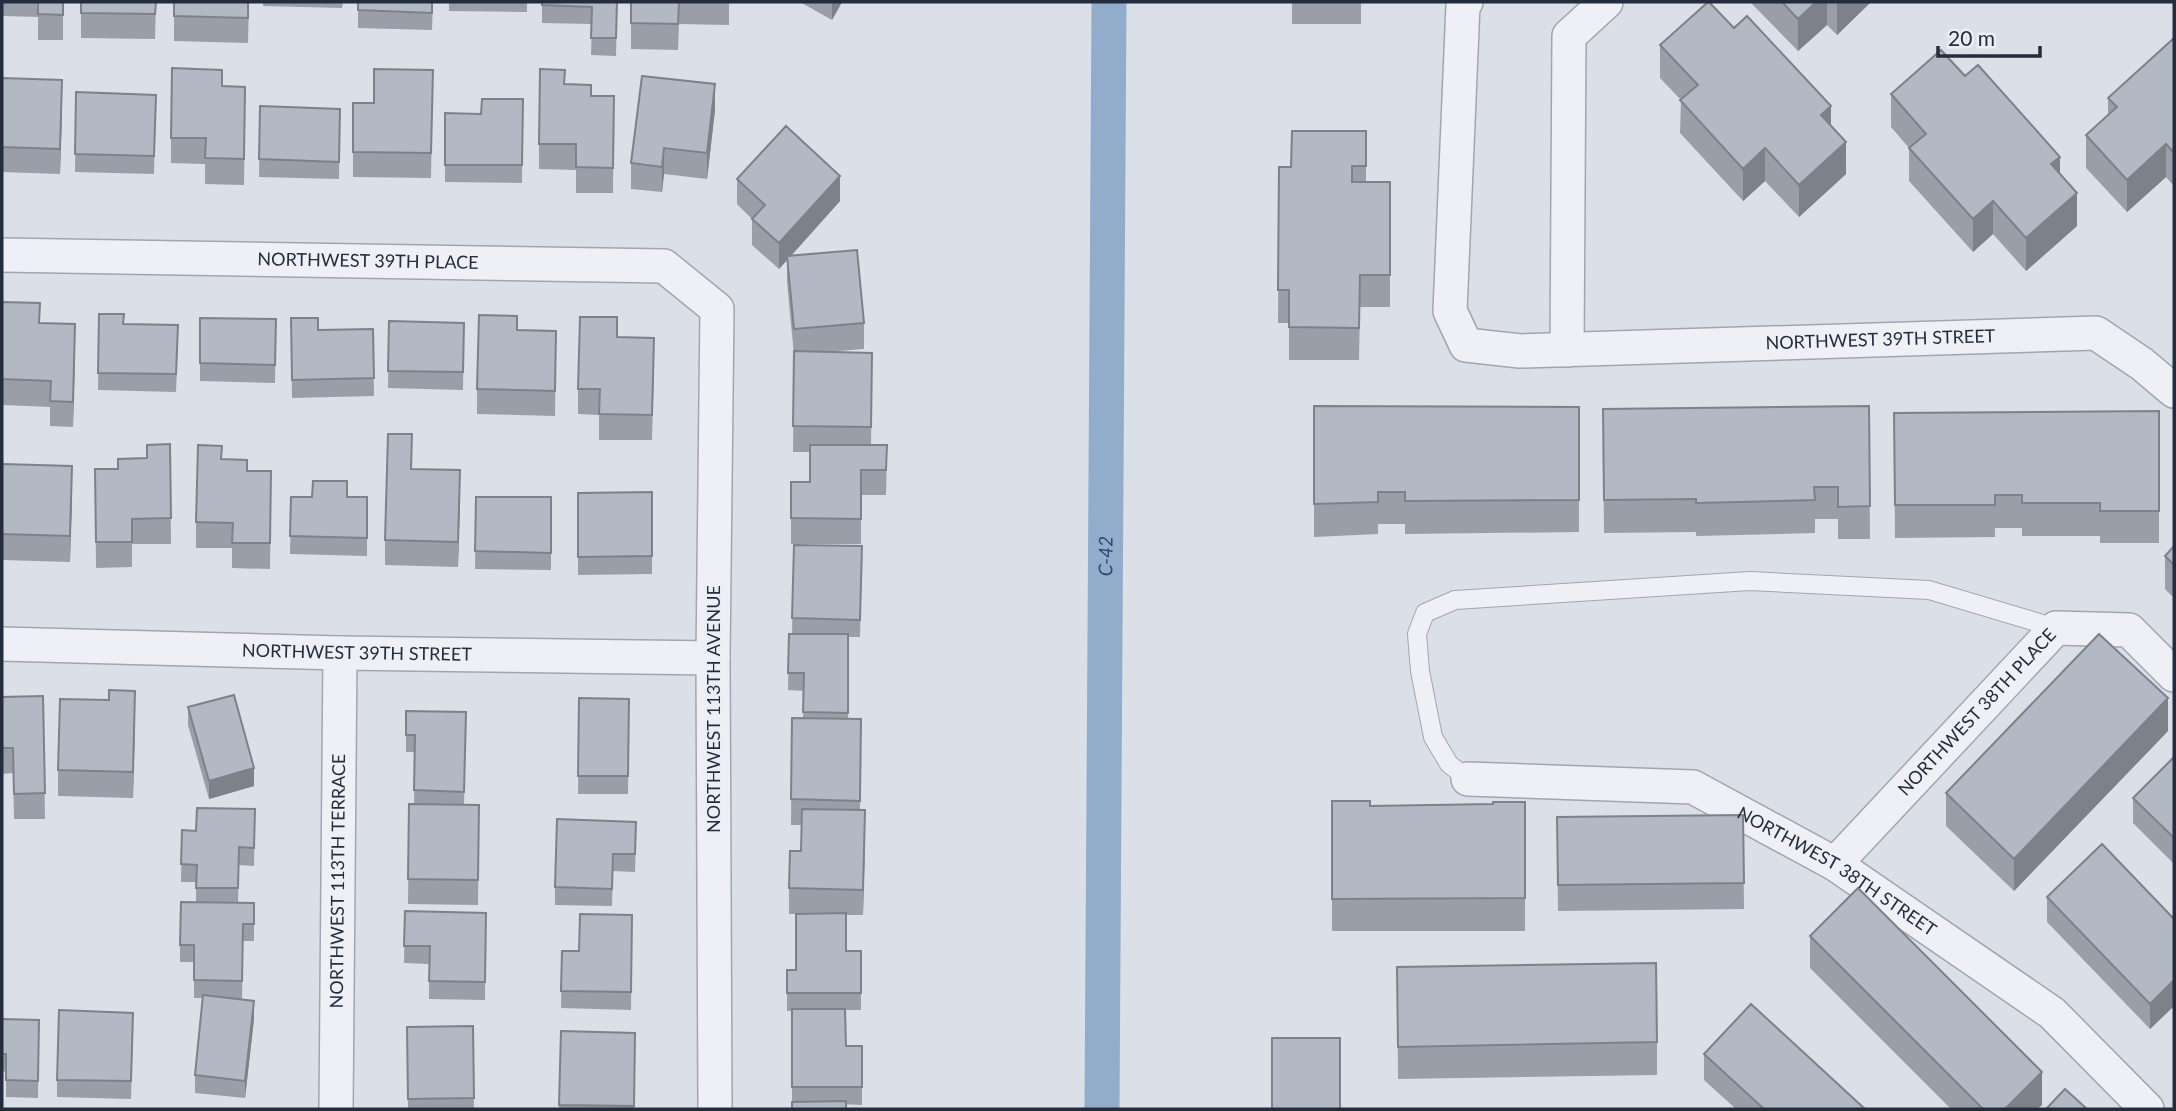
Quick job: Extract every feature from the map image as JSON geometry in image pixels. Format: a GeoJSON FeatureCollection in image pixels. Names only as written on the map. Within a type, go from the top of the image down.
{"type":"FeatureCollection","features":[{"type":"Feature","properties":{"kind":"street","name":"NORTHWEST 39TH STREET"},"geometry":{"type":"LineString","coordinates":[[1466,2],[1463,5],[1450,311],[1466,345],[1520,351],[2096,333],[2142,364],[2174,391]]}},
{"type":"Feature","properties":{"kind":"street"},"geometry":{"type":"LineString","coordinates":[[1567,350],[1569,36],[1606,2]]}},
{"type":"Feature","properties":{"kind":"street","name":"NORTHWEST 39TH PLACE"},"geometry":{"type":"LineString","coordinates":[[2,256],[664,266],[717,309]]}},
{"type":"Feature","properties":{"kind":"street","name":"NORTHWEST 113TH AVENUE"},"geometry":{"type":"LineString","coordinates":[[715,1109],[713,658],[717,309]]}},
{"type":"Feature","properties":{"kind":"street","name":"NORTHWEST 38TH PLACE"},"geometry":{"type":"LineString","coordinates":[[1835,864],[2056,628],[2129,630],[2174,675]]}},
{"type":"Feature","properties":{"kind":"street","name":"NORTHWEST 39TH STREET"},"geometry":{"type":"LineString","coordinates":[[2,644],[340,653],[713,658]]}},
{"type":"Feature","properties":{"kind":"street","name":"NORTHWEST 113TH TERRACE"},"geometry":{"type":"LineString","coordinates":[[336,1109],[340,653]]}},
{"type":"Feature","properties":{"kind":"street","name":"NORTHWEST 38TH STREET"},"geometry":{"type":"LineString","coordinates":[[1468,779],[1693,787],[1835,864],[2052,1013],[2147,1109]]}},
{"type":"Feature","properties":{"kind":"lane"},"geometry":{"type":"LineString","coordinates":[[1468,779],[1449,764],[1433,737],[1420,671],[1417,634],[1425,613],[1455,600],[1750,581],[1929,590],[2056,628]]}},
{"type":"Feature","properties":{"kind":"building"},"geometry":{"type":"Polygon","coordinates":[[[38,2],[63,2],[63,15],[38,14],[38,2]]]}},
{"type":"Feature","properties":{"kind":"building"},"geometry":{"type":"Polygon","coordinates":[[[81,2],[156,2],[155,14],[81,13],[81,2]]]}},
{"type":"Feature","properties":{"kind":"building"},"geometry":{"type":"Polygon","coordinates":[[[174,2],[248,2],[248,18],[174,16],[174,2]]]}},
{"type":"Feature","properties":{"kind":"building"},"geometry":{"type":"Polygon","coordinates":[[[358,2],[432,2],[432,13],[358,10],[358,2]]]}},
{"type":"Feature","properties":{"kind":"building"},"geometry":{"type":"Polygon","coordinates":[[[542,2],[617,2],[616,38],[591,38],[592,7],[542,5],[542,2]]]}},
{"type":"Feature","properties":{"kind":"building"},"geometry":{"type":"Polygon","coordinates":[[[631,2],[679,2],[678,24],[631,23],[631,2]]]}},
{"type":"Feature","properties":{"kind":"building"},"geometry":{"type":"Polygon","coordinates":[[[1708,2],[1734,28],[1747,16],[1831,106],[1821,115],[1846,142],[1799,185],[1765,148],[1743,169],[1680,100],[1698,85],[1660,45],[1708,2]]]}},
{"type":"Feature","properties":{"kind":"building"},"geometry":{"type":"Polygon","coordinates":[[[1782,2],[1816,2],[1798,19],[1782,2]]]}},
{"type":"Feature","properties":{"kind":"building"},"geometry":{"type":"Polygon","coordinates":[[[2174,38],[2174,153],[2166,144],[2127,180],[2086,135],[2117,107],[2108,98],[2174,38]]]}},
{"type":"Feature","properties":{"kind":"building"},"geometry":{"type":"Polygon","coordinates":[[[1941,50],[1965,76],[1978,65],[2060,157],[2051,164],[2077,193],[2026,238],[1993,201],[1973,219],[1909,148],[1926,134],[1891,94],[1941,50]]]}},
{"type":"Feature","properties":{"kind":"building"},"geometry":{"type":"Polygon","coordinates":[[[172,68],[222,70],[222,86],[245,87],[244,159],[205,158],[206,138],[171,138],[172,68]]]}},
{"type":"Feature","properties":{"kind":"building"},"geometry":{"type":"Polygon","coordinates":[[[374,69],[433,70],[431,153],[353,152],[353,103],[374,103],[374,69]]]}},
{"type":"Feature","properties":{"kind":"building"},"geometry":{"type":"Polygon","coordinates":[[[540,69],[565,70],[564,84],[591,85],[591,96],[614,96],[613,168],[576,167],[576,144],[539,144],[540,69]]]}},
{"type":"Feature","properties":{"kind":"building"},"geometry":{"type":"Polygon","coordinates":[[[642,76],[715,84],[707,153],[664,148],[662,167],[631,163],[642,76]]]}},
{"type":"Feature","properties":{"kind":"building"},"geometry":{"type":"Polygon","coordinates":[[[2,78],[62,80],[60,149],[2,147],[2,78]]]}},
{"type":"Feature","properties":{"kind":"building"},"geometry":{"type":"Polygon","coordinates":[[[76,92],[156,95],[154,156],[75,154],[76,92]]]}},
{"type":"Feature","properties":{"kind":"building"},"geometry":{"type":"Polygon","coordinates":[[[482,99],[523,99],[522,165],[445,165],[445,113],[481,114],[482,99]]]}},
{"type":"Feature","properties":{"kind":"building"},"geometry":{"type":"Polygon","coordinates":[[[260,106],[340,109],[339,162],[259,159],[260,106]]]}},
{"type":"Feature","properties":{"kind":"building"},"geometry":{"type":"Polygon","coordinates":[[[786,126],[840,176],[779,243],[752,219],[765,205],[737,179],[786,126]]]}},
{"type":"Feature","properties":{"kind":"building"},"geometry":{"type":"Polygon","coordinates":[[[1292,131],[1366,131],[1366,166],[1352,166],[1352,182],[1390,182],[1390,275],[1360,275],[1359,328],[1289,327],[1289,290],[1278,290],[1279,167],[1291,167],[1292,131]]]}},
{"type":"Feature","properties":{"kind":"building"},"geometry":{"type":"Polygon","coordinates":[[[857,250],[864,323],[794,329],[787,256],[857,250]]]}},
{"type":"Feature","properties":{"kind":"building"},"geometry":{"type":"Polygon","coordinates":[[[2,302],[40,303],[39,323],[75,324],[73,402],[50,401],[51,381],[2,379],[2,302]]]}},
{"type":"Feature","properties":{"kind":"building"},"geometry":{"type":"Polygon","coordinates":[[[99,314],[124,314],[123,324],[178,325],[176,374],[98,373],[99,314]]]}},
{"type":"Feature","properties":{"kind":"building"},"geometry":{"type":"Polygon","coordinates":[[[479,315],[517,316],[517,330],[556,331],[555,391],[477,389],[479,315]]]}},
{"type":"Feature","properties":{"kind":"building"},"geometry":{"type":"Polygon","coordinates":[[[580,317],[617,317],[617,337],[654,338],[652,415],[599,414],[600,389],[578,389],[580,317]]]}},
{"type":"Feature","properties":{"kind":"building"},"geometry":{"type":"Polygon","coordinates":[[[200,318],[276,319],[275,365],[200,363],[200,318]]]}},
{"type":"Feature","properties":{"kind":"building"},"geometry":{"type":"Polygon","coordinates":[[[291,318],[318,318],[318,330],[373,329],[374,378],[292,380],[291,318]]]}},
{"type":"Feature","properties":{"kind":"building"},"geometry":{"type":"Polygon","coordinates":[[[389,321],[464,323],[463,372],[388,371],[389,321]]]}},
{"type":"Feature","properties":{"kind":"building"},"geometry":{"type":"Polygon","coordinates":[[[794,351],[872,353],[871,427],[793,426],[794,351]]]}},
{"type":"Feature","properties":{"kind":"building"},"geometry":{"type":"Polygon","coordinates":[[[1314,406],[1579,407],[1579,500],[1405,501],[1405,492],[1378,492],[1378,502],[1314,504],[1314,406]]]}},
{"type":"Feature","properties":{"kind":"building"},"geometry":{"type":"Polygon","coordinates":[[[1869,406],[1870,506],[1838,507],[1838,487],[1814,487],[1815,500],[1696,503],[1696,499],[1604,500],[1603,409],[1869,406]]]}},
{"type":"Feature","properties":{"kind":"building"},"geometry":{"type":"Polygon","coordinates":[[[2159,411],[2159,511],[2100,511],[2100,503],[2022,503],[2022,495],[1995,495],[1995,505],[1895,505],[1894,413],[2159,411]]]}},
{"type":"Feature","properties":{"kind":"building"},"geometry":{"type":"Polygon","coordinates":[[[388,434],[412,434],[411,469],[460,470],[458,542],[385,540],[388,434]]]}},
{"type":"Feature","properties":{"kind":"building"},"geometry":{"type":"Polygon","coordinates":[[[170,444],[171,518],[132,519],[132,542],[96,542],[95,469],[118,469],[118,459],[147,458],[147,445],[170,444]]]}},
{"type":"Feature","properties":{"kind":"building"},"geometry":{"type":"Polygon","coordinates":[[[198,445],[222,446],[221,459],[247,460],[247,471],[271,471],[270,543],[232,543],[233,523],[196,522],[198,445]]]}},
{"type":"Feature","properties":{"kind":"building"},"geometry":{"type":"Polygon","coordinates":[[[810,445],[887,445],[886,470],[861,470],[861,519],[791,518],[791,482],[810,482],[810,445]]]}},
{"type":"Feature","properties":{"kind":"building"},"geometry":{"type":"Polygon","coordinates":[[[2,464],[72,466],[70,536],[2,534],[2,464]]]}},
{"type":"Feature","properties":{"kind":"building"},"geometry":{"type":"Polygon","coordinates":[[[313,481],[347,481],[347,497],[367,497],[367,538],[290,536],[291,497],[312,497],[313,481]]]}},
{"type":"Feature","properties":{"kind":"building"},"geometry":{"type":"Polygon","coordinates":[[[652,492],[652,556],[578,557],[578,493],[652,492]]]}},
{"type":"Feature","properties":{"kind":"building"},"geometry":{"type":"Polygon","coordinates":[[[476,497],[551,497],[551,553],[475,551],[476,497]]]}},
{"type":"Feature","properties":{"kind":"building"},"geometry":{"type":"Polygon","coordinates":[[[794,545],[862,546],[860,620],[792,618],[794,545]]]}},
{"type":"Feature","properties":{"kind":"building"},"geometry":{"type":"Polygon","coordinates":[[[2174,546],[2174,565],[2165,556],[2174,546]]]}},
{"type":"Feature","properties":{"kind":"building"},"geometry":{"type":"Polygon","coordinates":[[[789,634],[848,634],[848,713],[803,712],[804,673],[788,673],[789,634]]]}},
{"type":"Feature","properties":{"kind":"building"},"geometry":{"type":"Polygon","coordinates":[[[2099,634],[2168,698],[2014,859],[1946,793],[2099,634]]]}},
{"type":"Feature","properties":{"kind":"building"},"geometry":{"type":"Polygon","coordinates":[[[109,690],[135,691],[133,772],[58,770],[60,699],[109,700],[109,690]]]}},
{"type":"Feature","properties":{"kind":"building"},"geometry":{"type":"Polygon","coordinates":[[[234,695],[254,768],[209,781],[188,707],[234,695]]]}},
{"type":"Feature","properties":{"kind":"building"},"geometry":{"type":"Polygon","coordinates":[[[43,696],[45,793],[14,794],[13,748],[2,748],[2,697],[43,696]]]}},
{"type":"Feature","properties":{"kind":"building"},"geometry":{"type":"Polygon","coordinates":[[[579,698],[629,699],[628,776],[578,776],[579,698]]]}},
{"type":"Feature","properties":{"kind":"building"},"geometry":{"type":"Polygon","coordinates":[[[406,711],[466,712],[464,792],[414,790],[415,735],[406,735],[406,711]]]}},
{"type":"Feature","properties":{"kind":"building"},"geometry":{"type":"Polygon","coordinates":[[[792,718],[861,719],[860,801],[791,799],[792,718]]]}},
{"type":"Feature","properties":{"kind":"building"},"geometry":{"type":"Polygon","coordinates":[[[2174,757],[2174,838],[2133,798],[2174,757]]]}},
{"type":"Feature","properties":{"kind":"building"},"geometry":{"type":"Polygon","coordinates":[[[1332,801],[1370,801],[1370,806],[1525,802],[1525,898],[1332,899],[1332,801]]]}},
{"type":"Feature","properties":{"kind":"building"},"geometry":{"type":"Polygon","coordinates":[[[409,804],[479,805],[478,880],[408,879],[409,804]]]}},
{"type":"Feature","properties":{"kind":"building"},"geometry":{"type":"Polygon","coordinates":[[[197,808],[255,809],[254,848],[239,847],[238,888],[196,888],[197,865],[181,864],[182,830],[196,831],[197,808]]]}},
{"type":"Feature","properties":{"kind":"building"},"geometry":{"type":"Polygon","coordinates":[[[802,809],[865,810],[863,890],[789,888],[790,851],[801,851],[802,809]]]}},
{"type":"Feature","properties":{"kind":"building"},"geometry":{"type":"Polygon","coordinates":[[[1743,815],[1744,883],[1558,885],[1557,817],[1743,815]]]}},
{"type":"Feature","properties":{"kind":"building"},"geometry":{"type":"Polygon","coordinates":[[[557,819],[636,822],[635,854],[613,854],[612,889],[555,887],[557,819]]]}},
{"type":"Feature","properties":{"kind":"building"},"geometry":{"type":"Polygon","coordinates":[[[2102,844],[2174,919],[2174,980],[2150,1004],[2047,897],[2102,844]]]}},
{"type":"Feature","properties":{"kind":"building"},"geometry":{"type":"Polygon","coordinates":[[[1858,888],[2042,1072],[2005,1109],[1983,1109],[1810,936],[1858,888]]]}},
{"type":"Feature","properties":{"kind":"building"},"geometry":{"type":"Polygon","coordinates":[[[181,902],[254,903],[254,924],[243,924],[242,981],[194,980],[194,945],[180,945],[181,902]]]}},
{"type":"Feature","properties":{"kind":"building"},"geometry":{"type":"Polygon","coordinates":[[[405,911],[486,913],[485,982],[429,981],[430,946],[404,946],[405,911]]]}},
{"type":"Feature","properties":{"kind":"building"},"geometry":{"type":"Polygon","coordinates":[[[846,913],[846,951],[861,951],[861,993],[787,993],[787,970],[796,970],[796,914],[846,913]]]}},
{"type":"Feature","properties":{"kind":"building"},"geometry":{"type":"Polygon","coordinates":[[[580,914],[632,915],[631,992],[561,991],[562,951],[579,951],[580,914]]]}},
{"type":"Feature","properties":{"kind":"building"},"geometry":{"type":"Polygon","coordinates":[[[1656,963],[1657,1042],[1398,1047],[1397,967],[1656,963]]]}},
{"type":"Feature","properties":{"kind":"building"},"geometry":{"type":"Polygon","coordinates":[[[203,995],[254,1001],[245,1081],[195,1075],[203,995]]]}},
{"type":"Feature","properties":{"kind":"building"},"geometry":{"type":"Polygon","coordinates":[[[1751,1004],[1865,1109],[1764,1109],[1704,1054],[1751,1004]]]}},
{"type":"Feature","properties":{"kind":"building"},"geometry":{"type":"Polygon","coordinates":[[[792,1009],[845,1009],[846,1046],[862,1046],[862,1087],[792,1087],[792,1009]]]}},
{"type":"Feature","properties":{"kind":"building"},"geometry":{"type":"Polygon","coordinates":[[[59,1010],[133,1013],[131,1081],[57,1080],[59,1010]]]}},
{"type":"Feature","properties":{"kind":"building"},"geometry":{"type":"Polygon","coordinates":[[[2,1019],[39,1020],[38,1081],[6,1080],[6,1054],[2,1054],[2,1019]]]}},
{"type":"Feature","properties":{"kind":"building"},"geometry":{"type":"Polygon","coordinates":[[[473,1026],[474,1098],[408,1099],[407,1027],[473,1026]]]}},
{"type":"Feature","properties":{"kind":"building"},"geometry":{"type":"Polygon","coordinates":[[[561,1031],[635,1033],[634,1106],[559,1105],[561,1031]]]}},
{"type":"Feature","properties":{"kind":"building"},"geometry":{"type":"Polygon","coordinates":[[[1272,1038],[1340,1038],[1340,1109],[1272,1109],[1272,1038]]]}},
{"type":"Feature","properties":{"kind":"building"},"geometry":{"type":"Polygon","coordinates":[[[2065,1089],[2087,1109],[2046,1109],[2065,1089]]]}},
{"type":"Feature","properties":{"kind":"building"},"geometry":{"type":"Polygon","coordinates":[[[846,1101],[846,1109],[792,1109],[792,1102],[846,1101]]]}},
{"type":"Feature","properties":{"kind":"waterway","name":"C-42"},"geometry":{"type":"LineString","coordinates":[[1102,1109],[1109,2]]}}]}
